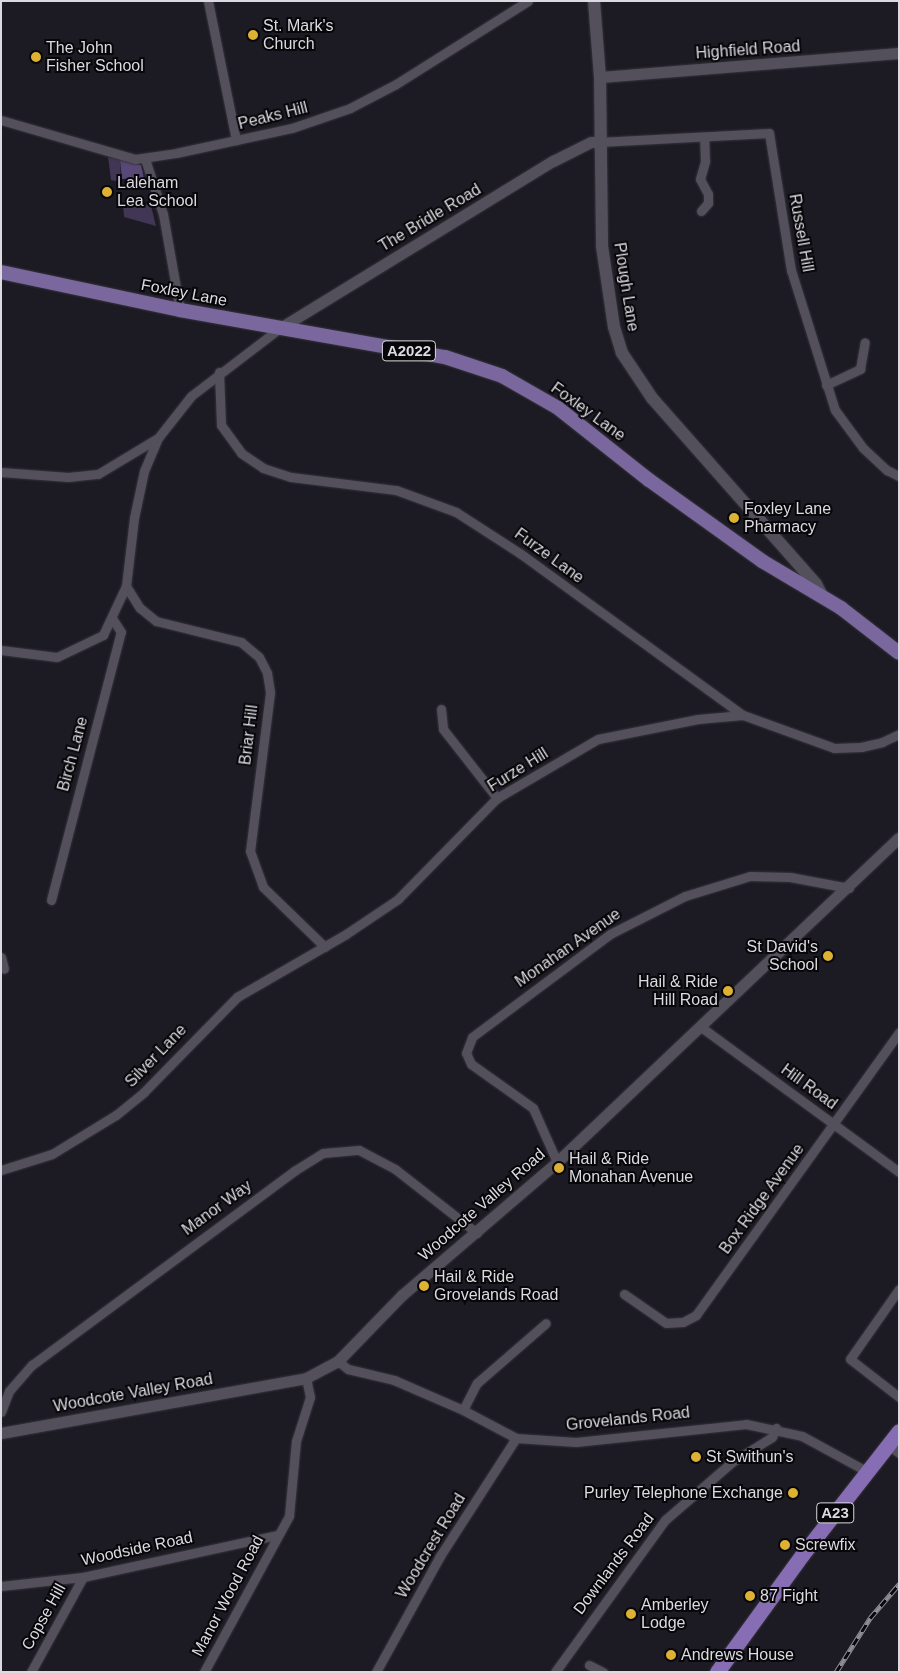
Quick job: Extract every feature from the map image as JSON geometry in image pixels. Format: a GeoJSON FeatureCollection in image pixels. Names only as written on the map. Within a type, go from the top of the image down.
{"type":"FeatureCollection","features":[{"type":"Feature","properties":{"kind":"highway","name":"A23"},"geometry":{"type":"LineString","coordinates":[[717,1672],[802,1554],[868,1472],[893,1449],[899,1431]]}},
{"type":"Feature","properties":{"kind":"main road","name":"Plough Lane"},"geometry":{"type":"LineString","coordinates":[[594,1],[600,77],[599,142],[602,246],[614,327],[622,353],[652,398],[816,584],[822,596]]}},
{"type":"Feature","properties":{"kind":"main road","name":"Foxley Lane"},"geometry":{"type":"LineString","coordinates":[[1,272],[180,310],[445,357],[502,376],[558,408],[649,480],[762,560],[822,596],[899,653]]}},
{"type":"Feature","properties":{"kind":"street"},"geometry":{"type":"LineString","coordinates":[[208,1],[236,140]]}},
{"type":"Feature","properties":{"kind":"street","name":"Peaks Hill"},"geometry":{"type":"LineString","coordinates":[[1,120],[123,156],[145,159],[292,128],[350,108],[396,84],[528,1]]}},
{"type":"Feature","properties":{"kind":"street","name":"Highfield Road"},"geometry":{"type":"LineString","coordinates":[[600,77],[899,54]]}},
{"type":"Feature","properties":{"kind":"street","name":"Russell Hill"},"geometry":{"type":"LineString","coordinates":[[599,142],[704,138],[765,132],[771,137],[791,270],[835,410],[863,448],[899,476]]}},
{"type":"Feature","properties":{"kind":"street"},"geometry":{"type":"LineString","coordinates":[[700,211],[708,203],[708,194],[700,178],[705,161],[704,138]]}},
{"type":"Feature","properties":{"kind":"street","name":"The Bridle Road"},"geometry":{"type":"LineString","coordinates":[[280,328],[553,161],[591,142],[599,142]]}},
{"type":"Feature","properties":{"kind":"street"},"geometry":{"type":"LineString","coordinates":[[145,159],[164,214],[180,310]]}},
{"type":"Feature","properties":{"kind":"street"},"geometry":{"type":"LineString","coordinates":[[1,650],[57,657],[103,635],[126,586],[136,509],[144,471],[158,438],[191,396],[218,372],[280,328]]}},
{"type":"Feature","properties":{"kind":"street"},"geometry":{"type":"LineString","coordinates":[[826,385],[860,370],[865,342]]}},
{"type":"Feature","properties":{"kind":"street","name":"Furze Lane"},"geometry":{"type":"LineString","coordinates":[[218,372],[221,425],[234,445],[251,461],[291,478],[396,490],[456,512],[521,554],[743,715],[834,748],[861,747],[882,742],[899,734]]}},
{"type":"Feature","properties":{"kind":"street"},"geometry":{"type":"LineString","coordinates":[[1,472],[68,477],[98,474],[158,438]]}},
{"type":"Feature","properties":{"kind":"street","name":"Briar Hill"},"geometry":{"type":"LineString","coordinates":[[126,586],[140,608],[156,621],[241,642],[259,658],[267,672],[270,693],[250,851],[263,887],[325,947]]}},
{"type":"Feature","properties":{"kind":"street","name":"Birch Lane"},"geometry":{"type":"LineString","coordinates":[[51,900],[120,632],[112,618]]}},
{"type":"Feature","properties":{"kind":"street"},"geometry":{"type":"LineString","coordinates":[[441,709],[443,730],[497,798]]}},
{"type":"Feature","properties":{"kind":"street","name":"Furze Hill"},"geometry":{"type":"LineString","coordinates":[[325,947],[398,899],[497,798],[598,739],[698,719],[743,715]]}},
{"type":"Feature","properties":{"kind":"street","name":"Woodcote Valley Road"},"geometry":{"type":"LineString","coordinates":[[1,1432],[306,1378],[338,1361],[402,1295],[477,1233],[557,1162],[850,888],[899,838]]}},
{"type":"Feature","properties":{"kind":"street","name":"Monahan Avenue"},"geometry":{"type":"LineString","coordinates":[[557,1162],[533,1108],[472,1064],[466,1053],[472,1037],[610,934],[685,896],[750,876],[790,877],[850,888]]}},
{"type":"Feature","properties":{"kind":"street","name":"Silver Lane"},"geometry":{"type":"LineString","coordinates":[[1,1170],[52,1154],[116,1115],[144,1092],[236,997],[325,947]]}},
{"type":"Feature","properties":{"kind":"street"},"geometry":{"type":"LineString","coordinates":[[1,957],[4,969]]}},
{"type":"Feature","properties":{"kind":"street","name":"Hill Road"},"geometry":{"type":"LineString","coordinates":[[701,1027],[899,1172]]}},
{"type":"Feature","properties":{"kind":"street","name":"Box Ridge Avenue"},"geometry":{"type":"LineString","coordinates":[[624,1294],[666,1324],[683,1322],[696,1315],[899,1032]]}},
{"type":"Feature","properties":{"kind":"street","name":"Manor Way"},"geometry":{"type":"LineString","coordinates":[[1,1412],[9,1391],[32,1365],[193,1244],[323,1153],[359,1150],[395,1169],[477,1233]]}},
{"type":"Feature","properties":{"kind":"street"},"geometry":{"type":"LineString","coordinates":[[899,1289],[850,1359],[899,1397]]}},
{"type":"Feature","properties":{"kind":"street"},"geometry":{"type":"LineString","coordinates":[[463,1410],[477,1382],[546,1323]]}},
{"type":"Feature","properties":{"kind":"street","name":"Grovelands Road"},"geometry":{"type":"LineString","coordinates":[[338,1361],[348,1370],[394,1380],[463,1410],[516,1438],[576,1442],[732,1423],[776,1428],[816,1442],[868,1472]]}},
{"type":"Feature","properties":{"kind":"street","name":"Manor Wood Road"},"geometry":{"type":"LineString","coordinates":[[204,1672],[289,1516],[296,1441],[310,1397],[306,1378]]}},
{"type":"Feature","properties":{"kind":"street","name":"Downlands Road"},"geometry":{"type":"LineString","coordinates":[[555,1672],[665,1520],[732,1462],[772,1437],[776,1428]]}},
{"type":"Feature","properties":{"kind":"street","name":"Woodcrest Road"},"geometry":{"type":"LineString","coordinates":[[376,1672],[440,1556],[516,1438]]}},
{"type":"Feature","properties":{"kind":"street","name":"Woodside Road"},"geometry":{"type":"LineString","coordinates":[[1,1586],[83,1577],[278,1535]]}},
{"type":"Feature","properties":{"kind":"street","name":"Copse Hill"},"geometry":{"type":"LineString","coordinates":[[31,1672],[83,1577]]}},
{"type":"Feature","properties":{"kind":"street"},"geometry":{"type":"LineString","coordinates":[[589,1665],[603,1672]]}},
{"type":"Feature","properties":{"kind":"shaded area"},"geometry":{"type":"Polygon","coordinates":[[[108,157],[120,160],[121,182],[111,180],[108,157]]]}},
{"type":"Feature","properties":{"kind":"shaded area"},"geometry":{"type":"Polygon","coordinates":[[[120,160],[141,165],[144,178],[122,179],[120,160]]]}},
{"type":"Feature","properties":{"kind":"shaded area"},"geometry":{"type":"Polygon","coordinates":[[[137,202],[151,206],[156,226],[124,217],[123,204],[137,202]]]}},
{"type":"Feature","properties":{"kind":"railway"},"geometry":{"type":"LineString","coordinates":[[836,1672],[870,1618],[899,1584]]}},
{"type":"Feature","properties":{"kind":"place","name":"St. Mark's Church"},"geometry":{"type":"Point","coordinates":[253,35]}},
{"type":"Feature","properties":{"kind":"place","name":"The John Fisher School"},"geometry":{"type":"Point","coordinates":[36,57]}},
{"type":"Feature","properties":{"kind":"place","name":"Laleham Lea School"},"geometry":{"type":"Point","coordinates":[107,192]}},
{"type":"Feature","properties":{"kind":"place","name":"Foxley Lane Pharmacy"},"geometry":{"type":"Point","coordinates":[734,518]}},
{"type":"Feature","properties":{"kind":"place","name":"St David's School"},"geometry":{"type":"Point","coordinates":[828,956]}},
{"type":"Feature","properties":{"kind":"place","name":"Hail & Ride Hill Road"},"geometry":{"type":"Point","coordinates":[728,991]}},
{"type":"Feature","properties":{"kind":"place","name":"Hail & Ride Monahan Avenue"},"geometry":{"type":"Point","coordinates":[559,1168]}},
{"type":"Feature","properties":{"kind":"place","name":"Hail & Ride Grovelands Road"},"geometry":{"type":"Point","coordinates":[424,1286]}},
{"type":"Feature","properties":{"kind":"place","name":"St Swithun's"},"geometry":{"type":"Point","coordinates":[696,1457]}},
{"type":"Feature","properties":{"kind":"place","name":"Purley Telephone Exchange"},"geometry":{"type":"Point","coordinates":[793,1493]}},
{"type":"Feature","properties":{"kind":"place","name":"Screwfix"},"geometry":{"type":"Point","coordinates":[785,1545]}},
{"type":"Feature","properties":{"kind":"place","name":"87 Fight"},"geometry":{"type":"Point","coordinates":[750,1596]}},
{"type":"Feature","properties":{"kind":"place","name":"Amberley Lodge"},"geometry":{"type":"Point","coordinates":[631,1614]}},
{"type":"Feature","properties":{"kind":"place","name":"Andrews House"},"geometry":{"type":"Point","coordinates":[671,1655]}}]}
